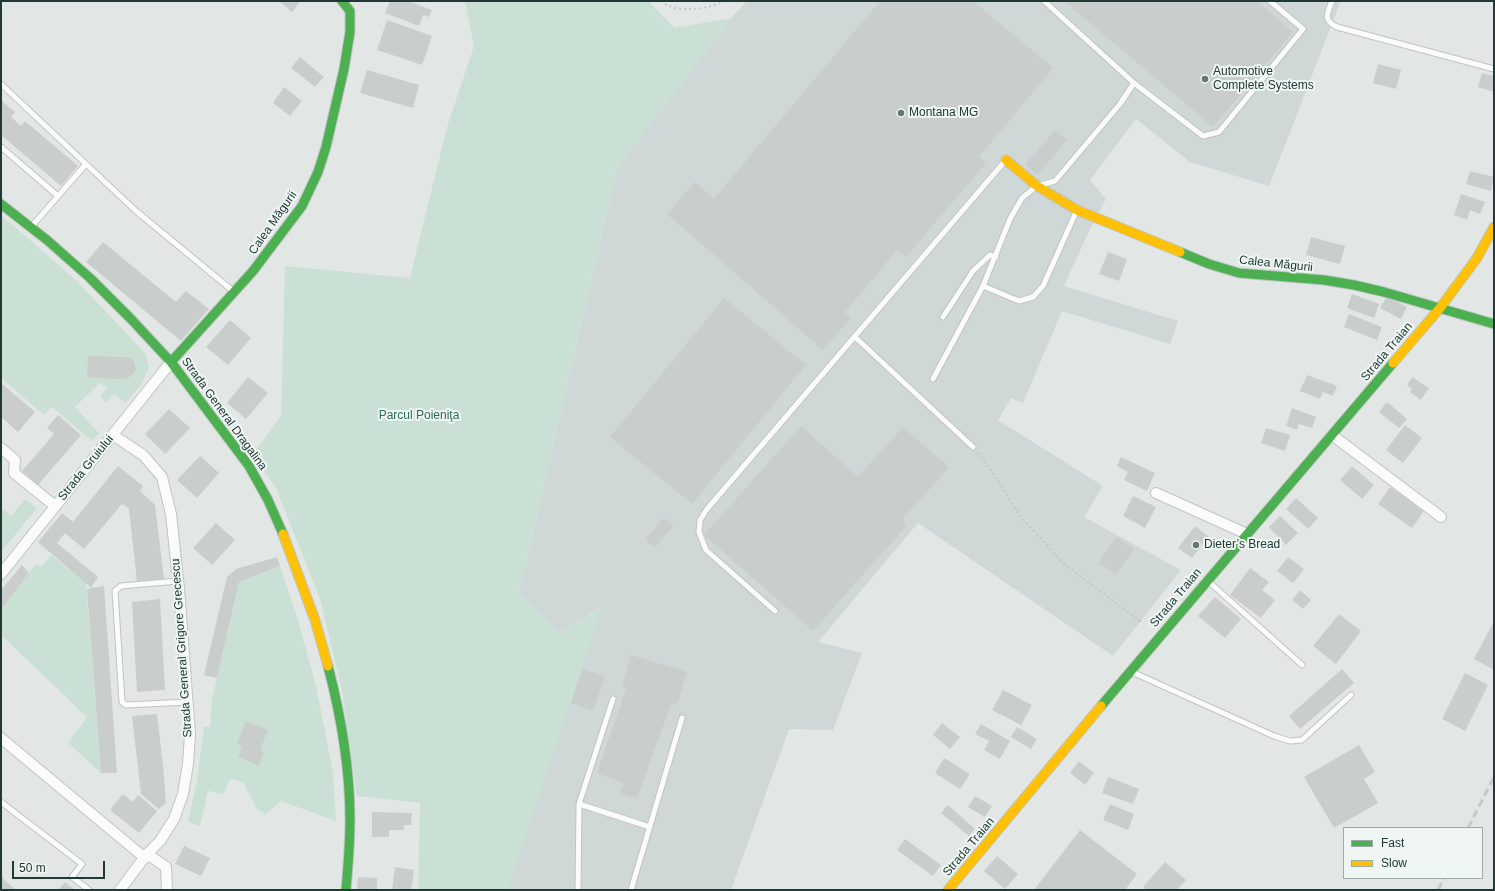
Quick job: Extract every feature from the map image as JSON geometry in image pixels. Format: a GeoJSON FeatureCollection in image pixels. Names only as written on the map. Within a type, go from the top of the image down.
{"type":"FeatureCollection","features":[{"type":"Feature","properties":{"kind":"main road","name":"Calea Măgurii"},"geometry":{"type":"LineString","coordinates":[[171,362],[253,270],[298,211],[318,172],[335,111],[350,32],[350,11],[342,1]]}},
{"type":"Feature","properties":{"kind":"main road","name":"Calea Măgurii"},"geometry":{"type":"LineString","coordinates":[[1006,160],[1037,186],[1077,210],[1209,264],[1239,273],[1324,280],[1354,285],[1384,292],[1494,324]]}},
{"type":"Feature","properties":{"kind":"main road","name":"Strada General Dragalina"},"geometry":{"type":"LineString","coordinates":[[1,204],[32,227],[73,261],[132,319],[171,362],[249,466],[266,497],[282,529],[302,581],[319,634],[332,684],[346,767],[350,812],[346,890]]}},
{"type":"Feature","properties":{"kind":"main road","name":"Strada Traian"},"geometry":{"type":"LineString","coordinates":[[948,890],[1130,671],[1440,308],[1477,258],[1494,227]]}},
{"type":"Feature","properties":{"kind":"street","name":"Strada Gruiului"},"geometry":{"type":"LineString","coordinates":[[1,574],[171,362]]}},
{"type":"Feature","properties":{"kind":"street","name":"Strada General Grigore Grecescu"},"geometry":{"type":"LineString","coordinates":[[113,434],[143,455],[162,477],[171,514],[178,581],[190,735],[188,764],[183,794],[174,819],[160,841],[146,856],[120,890]]}},
{"type":"Feature","properties":{"kind":"street"},"geometry":{"type":"LineString","coordinates":[[1332,435],[1441,517]]}},
{"type":"Feature","properties":{"kind":"street"},"geometry":{"type":"LineString","coordinates":[[1,448],[15,460],[14,473],[55,506]]}},
{"type":"Feature","properties":{"kind":"street"},"geometry":{"type":"LineString","coordinates":[[1156,493],[1247,534]]}},
{"type":"Feature","properties":{"kind":"street"},"geometry":{"type":"LineString","coordinates":[[1,738],[146,856],[166,867],[167,890]]}},
{"type":"Feature","properties":{"kind":"lane"},"geometry":{"type":"LineString","coordinates":[[1044,1],[1134,83],[1203,136],[1219,132],[1303,29],[1270,1]]}},
{"type":"Feature","properties":{"kind":"lane"},"geometry":{"type":"LineString","coordinates":[[1332,1],[1327,19],[1330,23],[1337,27],[1494,69]]}},
{"type":"Feature","properties":{"kind":"lane"},"geometry":{"type":"LineString","coordinates":[[933,379],[983,286],[996,257],[1010,219],[1022,198],[1037,186],[1055,181],[1120,104],[1134,83]]}},
{"type":"Feature","properties":{"kind":"lane"},"geometry":{"type":"LineString","coordinates":[[1,84],[136,211],[234,292]]}},
{"type":"Feature","properties":{"kind":"lane"},"geometry":{"type":"LineString","coordinates":[[1,147],[58,196]]}},
{"type":"Feature","properties":{"kind":"lane"},"geometry":{"type":"LineString","coordinates":[[775,611],[706,550],[699,532],[700,520],[707,509],[1006,160]]}},
{"type":"Feature","properties":{"kind":"lane"},"geometry":{"type":"LineString","coordinates":[[32,227],[86,164]]}},
{"type":"Feature","properties":{"kind":"lane"},"geometry":{"type":"LineString","coordinates":[[983,286],[1019,301],[1033,297],[1042,286],[1077,210]]}},
{"type":"Feature","properties":{"kind":"lane"},"geometry":{"type":"LineString","coordinates":[[943,317],[973,271],[990,255],[996,257]]}},
{"type":"Feature","properties":{"kind":"lane"},"geometry":{"type":"LineString","coordinates":[[855,337],[973,447]]}},
{"type":"Feature","properties":{"kind":"lane"},"geometry":{"type":"LineString","coordinates":[[1208,580],[1302,665]]}},
{"type":"Feature","properties":{"kind":"lane"},"geometry":{"type":"LineString","coordinates":[[178,581],[121,586],[115,592],[122,702],[126,705],[188,702]]}},
{"type":"Feature","properties":{"kind":"lane"},"geometry":{"type":"LineString","coordinates":[[1130,671],[1274,736],[1290,741],[1302,740],[1351,695]]}},
{"type":"Feature","properties":{"kind":"lane"},"geometry":{"type":"LineString","coordinates":[[578,890],[579,804],[613,699]]}},
{"type":"Feature","properties":{"kind":"lane"},"geometry":{"type":"LineString","coordinates":[[631,890],[682,718]]}},
{"type":"Feature","properties":{"kind":"lane"},"geometry":{"type":"LineString","coordinates":[[1,802],[82,864],[72,877],[89,890]]}},
{"type":"Feature","properties":{"kind":"lane"},"geometry":{"type":"LineString","coordinates":[[579,804],[650,827]]}},
{"type":"Feature","properties":{"kind":"path"},"geometry":{"type":"LineString","coordinates":[[661,1],[669,6],[687,10],[718,4],[722,1]]}},
{"type":"Feature","properties":{"kind":"path"},"geometry":{"type":"LineString","coordinates":[[973,447],[998,480],[1020,516],[1064,564],[1141,622]]}},
{"type":"Feature","properties":{"kind":"shaded area"},"geometry":{"type":"Polygon","coordinates":[[[747,1],[1341,1],[1269,186],[1190,162],[1136,119],[1090,180],[1106,199],[1090,229],[1064,286],[1178,321],[1170,344],[1062,311],[1023,403],[1011,398],[998,420],[1103,486],[1084,517],[1181,570],[1113,656],[918,523],[818,642],[862,653],[833,730],[789,729],[731,890],[507,890],[602,606],[560,634],[519,594],[617,168],[731,18],[747,1]]]}},
{"type":"Feature","properties":{"kind":"green space","name":"Parcul Poieniţa"},"geometry":{"type":"Polygon","coordinates":[[[465,1],[648,1],[675,28],[731,18],[617,168],[519,594],[560,634],[603,606],[507,890],[418,890],[420,803],[357,796],[342,691],[320,599],[276,488],[252,455],[281,416],[285,266],[410,278],[447,127],[474,46],[465,1]]]}},
{"type":"Feature","properties":{"kind":"green space"},"geometry":{"type":"Polygon","coordinates":[[[1,215],[77,281],[146,354],[149,367],[141,385],[125,403],[114,394],[106,402],[100,397],[107,388],[100,383],[75,407],[99,433],[92,441],[52,407],[44,415],[1,378],[1,215]]]}},
{"type":"Feature","properties":{"kind":"green space"},"geometry":{"type":"Polygon","coordinates":[[[25,499],[37,508],[1,552],[1,508],[11,516],[25,499]]]}},
{"type":"Feature","properties":{"kind":"green space"},"geometry":{"type":"Polygon","coordinates":[[[51,555],[86,583],[101,773],[68,743],[87,717],[1,635],[1,610],[36,564],[42,566],[51,555]]]}},
{"type":"Feature","properties":{"kind":"green space"},"geometry":{"type":"Polygon","coordinates":[[[280,566],[298,620],[316,686],[333,772],[336,821],[281,801],[265,815],[262,811],[258,811],[243,782],[230,779],[223,794],[208,791],[200,826],[188,822],[197,780],[204,727],[210,727],[212,699],[239,582],[280,566]]]}},
{"type":"Feature","properties":{"kind":"building"},"geometry":{"type":"Polygon","coordinates":[[[279,1],[301,1],[292,12],[279,1]]]}},
{"type":"Feature","properties":{"kind":"building"},"geometry":{"type":"Polygon","coordinates":[[[390,1],[408,1],[432,10],[429,17],[423,15],[419,26],[385,13],[390,1]]]}},
{"type":"Feature","properties":{"kind":"building","name":"Montana MG"},"geometry":{"type":"Polygon","coordinates":[[[880,1],[973,1],[1053,68],[979,157],[986,163],[906,257],[897,250],[845,312],[851,318],[823,350],[667,214],[695,182],[714,199],[880,1]]]}},
{"type":"Feature","properties":{"kind":"building","name":"Automotive Complete Systems"},"geometry":{"type":"Polygon","coordinates":[[[1064,1],[1257,1],[1293,32],[1213,127],[1064,1]]]}},
{"type":"Feature","properties":{"kind":"building"},"geometry":{"type":"Polygon","coordinates":[[[387,20],[432,36],[422,65],[377,50],[387,20]]]}},
{"type":"Feature","properties":{"kind":"building"},"geometry":{"type":"Polygon","coordinates":[[[300,57],[324,77],[315,87],[291,68],[300,57]]]}},
{"type":"Feature","properties":{"kind":"building"},"geometry":{"type":"Polygon","coordinates":[[[1378,64],[1401,70],[1396,89],[1373,83],[1378,64]]]}},
{"type":"Feature","properties":{"kind":"building"},"geometry":{"type":"Polygon","coordinates":[[[367,70],[419,85],[413,108],[360,93],[367,70]]]}},
{"type":"Feature","properties":{"kind":"building"},"geometry":{"type":"Polygon","coordinates":[[[1482,73],[1494,76],[1494,92],[1478,87],[1482,73]]]}},
{"type":"Feature","properties":{"kind":"building"},"geometry":{"type":"Polygon","coordinates":[[[284,87],[302,101],[290,116],[273,103],[284,87]]]}},
{"type":"Feature","properties":{"kind":"building"},"geometry":{"type":"Polygon","coordinates":[[[1,100],[15,112],[11,117],[21,126],[25,121],[78,166],[61,186],[1,135],[1,100]]]}},
{"type":"Feature","properties":{"kind":"building"},"geometry":{"type":"Polygon","coordinates":[[[1055,130],[1067,140],[1037,175],[1025,165],[1055,130]]]}},
{"type":"Feature","properties":{"kind":"building"},"geometry":{"type":"Polygon","coordinates":[[[1470,171],[1494,177],[1491,191],[1466,184],[1470,171]]]}},
{"type":"Feature","properties":{"kind":"building"},"geometry":{"type":"Polygon","coordinates":[[[1461,194],[1485,202],[1480,214],[1470,210],[1467,220],[1454,215],[1461,194]]]}},
{"type":"Feature","properties":{"kind":"building"},"geometry":{"type":"Polygon","coordinates":[[[1311,237],[1345,246],[1340,264],[1306,255],[1311,237]]]}},
{"type":"Feature","properties":{"kind":"building"},"geometry":{"type":"Polygon","coordinates":[[[103,242],[176,302],[186,291],[209,309],[181,341],[86,262],[103,242]]]}},
{"type":"Feature","properties":{"kind":"building"},"geometry":{"type":"Polygon","coordinates":[[[1108,252],[1127,259],[1119,281],[1099,274],[1108,252]]]}},
{"type":"Feature","properties":{"kind":"building"},"geometry":{"type":"Polygon","coordinates":[[[1352,294],[1379,304],[1374,318],[1347,308],[1352,294]]]}},
{"type":"Feature","properties":{"kind":"building"},"geometry":{"type":"Polygon","coordinates":[[[1387,296],[1407,307],[1401,319],[1380,308],[1387,296]]]}},
{"type":"Feature","properties":{"kind":"building"},"geometry":{"type":"Polygon","coordinates":[[[724,298],[806,365],[692,504],[610,437],[724,298]]]}},
{"type":"Feature","properties":{"kind":"building"},"geometry":{"type":"Polygon","coordinates":[[[1349,314],[1382,327],[1377,340],[1344,327],[1349,314]]]}},
{"type":"Feature","properties":{"kind":"building"},"geometry":{"type":"Polygon","coordinates":[[[230,320],[251,338],[228,365],[206,347],[230,320]]]}},
{"type":"Feature","properties":{"kind":"building"},"geometry":{"type":"Polygon","coordinates":[[[88,356],[127,357],[134,360],[136,369],[128,378],[119,379],[87,377],[88,356]]]}},
{"type":"Feature","properties":{"kind":"building"},"geometry":{"type":"Polygon","coordinates":[[[1307,375],[1337,386],[1333,396],[1323,392],[1320,399],[1300,391],[1307,375]]]}},
{"type":"Feature","properties":{"kind":"building"},"geometry":{"type":"Polygon","coordinates":[[[248,377],[268,393],[246,419],[227,403],[248,377]]]}},
{"type":"Feature","properties":{"kind":"building"},"geometry":{"type":"Polygon","coordinates":[[[1412,377],[1429,388],[1421,400],[1410,392],[1412,389],[1407,385],[1412,377]]]}},
{"type":"Feature","properties":{"kind":"building"},"geometry":{"type":"Polygon","coordinates":[[[1,383],[35,412],[18,432],[1,417],[1,383]]]}},
{"type":"Feature","properties":{"kind":"building"},"geometry":{"type":"Polygon","coordinates":[[[1387,402],[1407,419],[1399,428],[1379,412],[1387,402]]]}},
{"type":"Feature","properties":{"kind":"building"},"geometry":{"type":"Polygon","coordinates":[[[1292,408],[1316,417],[1312,428],[1299,424],[1297,430],[1286,426],[1292,408]]]}},
{"type":"Feature","properties":{"kind":"building"},"geometry":{"type":"Polygon","coordinates":[[[169,409],[190,428],[165,454],[145,434],[169,409]]]}},
{"type":"Feature","properties":{"kind":"building"},"geometry":{"type":"Polygon","coordinates":[[[58,415],[81,435],[38,485],[22,471],[54,434],[47,428],[58,415]]]}},
{"type":"Feature","properties":{"kind":"building"},"geometry":{"type":"Polygon","coordinates":[[[1405,425],[1422,438],[1403,463],[1386,450],[1405,425]]]}},
{"type":"Feature","properties":{"kind":"building"},"geometry":{"type":"Polygon","coordinates":[[[801,426],[858,477],[903,427],[949,467],[902,520],[906,526],[813,631],[704,535],[801,426]]]}},
{"type":"Feature","properties":{"kind":"building"},"geometry":{"type":"Polygon","coordinates":[[[1266,428],[1290,435],[1285,451],[1261,443],[1266,428]]]}},
{"type":"Feature","properties":{"kind":"building"},"geometry":{"type":"Polygon","coordinates":[[[200,456],[219,473],[197,498],[177,480],[200,456]]]}},
{"type":"Feature","properties":{"kind":"building"},"geometry":{"type":"Polygon","coordinates":[[[1121,457],[1155,473],[1147,491],[1124,480],[1128,472],[1117,466],[1121,457]]]}},
{"type":"Feature","properties":{"kind":"building"},"geometry":{"type":"Polygon","coordinates":[[[118,466],[143,486],[140,491],[155,505],[164,579],[137,582],[129,509],[122,504],[84,549],[65,533],[57,543],[98,577],[91,588],[38,542],[62,513],[73,522],[118,466]]]}},
{"type":"Feature","properties":{"kind":"building"},"geometry":{"type":"Polygon","coordinates":[[[1352,466],[1374,485],[1362,499],[1340,480],[1352,466]]]}},
{"type":"Feature","properties":{"kind":"building"},"geometry":{"type":"Polygon","coordinates":[[[1390,487],[1424,511],[1412,528],[1378,504],[1390,487]]]}},
{"type":"Feature","properties":{"kind":"building"},"geometry":{"type":"Polygon","coordinates":[[[1133,496],[1156,507],[1145,528],[1123,516],[1133,496]]]}},
{"type":"Feature","properties":{"kind":"building"},"geometry":{"type":"Polygon","coordinates":[[[1296,498],[1318,518],[1308,529],[1286,509],[1296,498]]]}},
{"type":"Feature","properties":{"kind":"building"},"geometry":{"type":"Polygon","coordinates":[[[1280,516],[1298,533],[1286,545],[1269,527],[1280,516]]]}},
{"type":"Feature","properties":{"kind":"building"},"geometry":{"type":"Polygon","coordinates":[[[664,518],[673,527],[654,548],[645,539],[664,518]]]}},
{"type":"Feature","properties":{"kind":"building"},"geometry":{"type":"Polygon","coordinates":[[[216,523],[235,540],[212,565],[193,548],[216,523]]]}},
{"type":"Feature","properties":{"kind":"building"},"geometry":{"type":"Polygon","coordinates":[[[1195,526],[1209,537],[1192,558],[1178,548],[1195,526]]]}},
{"type":"Feature","properties":{"kind":"building"},"geometry":{"type":"Polygon","coordinates":[[[1116,537],[1134,549],[1116,575],[1098,563],[1116,537]]]}},
{"type":"Feature","properties":{"kind":"building"},"geometry":{"type":"Polygon","coordinates":[[[277,557],[280,566],[239,582],[217,678],[204,675],[227,577],[236,569],[277,557]]]}},
{"type":"Feature","properties":{"kind":"building"},"geometry":{"type":"Polygon","coordinates":[[[1288,557],[1304,569],[1293,583],[1277,571],[1288,557]]]}},
{"type":"Feature","properties":{"kind":"building"},"geometry":{"type":"Polygon","coordinates":[[[22,565],[29,573],[1,610],[1,590],[22,565]]]}},
{"type":"Feature","properties":{"kind":"building"},"geometry":{"type":"Polygon","coordinates":[[[1250,568],[1269,582],[1262,590],[1275,600],[1261,618],[1230,595],[1250,568]]]}},
{"type":"Feature","properties":{"kind":"building"},"geometry":{"type":"Polygon","coordinates":[[[104,586],[117,773],[101,773],[87,589],[104,586]]]}},
{"type":"Feature","properties":{"kind":"building"},"geometry":{"type":"Polygon","coordinates":[[[1300,590],[1311,600],[1303,609],[1292,600],[1300,590]]]}},
{"type":"Feature","properties":{"kind":"building"},"geometry":{"type":"Polygon","coordinates":[[[1215,597],[1241,619],[1225,638],[1198,616],[1215,597]]]}},
{"type":"Feature","properties":{"kind":"building"},"geometry":{"type":"Polygon","coordinates":[[[160,599],[165,690],[137,692],[132,602],[160,599]]]}},
{"type":"Feature","properties":{"kind":"building"},"geometry":{"type":"Polygon","coordinates":[[[1339,614],[1361,631],[1336,664],[1313,646],[1339,614]]]}},
{"type":"Feature","properties":{"kind":"building"},"geometry":{"type":"Polygon","coordinates":[[[1494,621],[1494,670],[1474,659],[1494,621]]]}},
{"type":"Feature","properties":{"kind":"building"},"geometry":{"type":"Polygon","coordinates":[[[631,655],[687,672],[677,705],[671,704],[637,798],[620,793],[624,783],[597,773],[626,689],[622,687],[631,655]]]}},
{"type":"Feature","properties":{"kind":"building"},"geometry":{"type":"Polygon","coordinates":[[[582,669],[605,676],[593,711],[571,703],[582,669]]]}},
{"type":"Feature","properties":{"kind":"building"},"geometry":{"type":"Polygon","coordinates":[[[1342,669],[1354,683],[1300,729],[1289,716],[1342,669]]]}},
{"type":"Feature","properties":{"kind":"building"},"geometry":{"type":"Polygon","coordinates":[[[1465,673],[1488,685],[1465,731],[1442,719],[1465,673]]]}},
{"type":"Feature","properties":{"kind":"building"},"geometry":{"type":"Polygon","coordinates":[[[1003,690],[1032,705],[1021,725],[992,710],[1003,690]]]}},
{"type":"Feature","properties":{"kind":"building"},"geometry":{"type":"Polygon","coordinates":[[[157,714],[166,803],[159,809],[141,794],[132,716],[157,714]]]}},
{"type":"Feature","properties":{"kind":"building"},"geometry":{"type":"Polygon","coordinates":[[[246,721],[268,730],[260,750],[264,753],[259,766],[238,757],[242,746],[237,743],[246,721]]]}},
{"type":"Feature","properties":{"kind":"building"},"geometry":{"type":"Polygon","coordinates":[[[942,723],[960,737],[950,749],[933,735],[942,723]]]}},
{"type":"Feature","properties":{"kind":"building"},"geometry":{"type":"Polygon","coordinates":[[[981,724],[1010,741],[1000,759],[984,750],[989,741],[975,734],[981,724]]]}},
{"type":"Feature","properties":{"kind":"building"},"geometry":{"type":"Polygon","coordinates":[[[1017,727],[1037,739],[1031,749],[1011,737],[1017,727]]]}},
{"type":"Feature","properties":{"kind":"building"},"geometry":{"type":"Polygon","coordinates":[[[1359,745],[1375,772],[1364,779],[1378,803],[1334,828],[1304,777],[1359,745]]]}},
{"type":"Feature","properties":{"kind":"building"},"geometry":{"type":"Polygon","coordinates":[[[944,758],[970,774],[960,789],[935,773],[944,758]]]}},
{"type":"Feature","properties":{"kind":"building"},"geometry":{"type":"Polygon","coordinates":[[[1079,761],[1094,773],[1085,785],[1070,773],[1079,761]]]}},
{"type":"Feature","properties":{"kind":"building"},"geometry":{"type":"Polygon","coordinates":[[[1108,777],[1139,789],[1133,804],[1102,793],[1108,777]]]}},
{"type":"Feature","properties":{"kind":"building"},"geometry":{"type":"Polygon","coordinates":[[[123,794],[133,802],[138,795],[157,811],[139,833],[110,810],[123,794]]]}},
{"type":"Feature","properties":{"kind":"building"},"geometry":{"type":"Polygon","coordinates":[[[975,796],[992,806],[985,817],[968,807],[975,796]]]}},
{"type":"Feature","properties":{"kind":"building"},"geometry":{"type":"Polygon","coordinates":[[[1110,804],[1134,814],[1128,830],[1103,820],[1110,804]]]}},
{"type":"Feature","properties":{"kind":"building"},"geometry":{"type":"Polygon","coordinates":[[[948,805],[975,829],[969,836],[941,813],[948,805]]]}},
{"type":"Feature","properties":{"kind":"building"},"geometry":{"type":"Polygon","coordinates":[[[372,812],[412,813],[411,825],[404,825],[404,830],[389,830],[389,837],[372,837],[372,812]]]}},
{"type":"Feature","properties":{"kind":"building"},"geometry":{"type":"Polygon","coordinates":[[[1080,830],[1137,874],[1125,890],[1034,890],[1080,830]]]}},
{"type":"Feature","properties":{"kind":"building"},"geometry":{"type":"Polygon","coordinates":[[[905,839],[941,865],[933,876],[897,850],[905,839]]]}},
{"type":"Feature","properties":{"kind":"building"},"geometry":{"type":"Polygon","coordinates":[[[184,846],[210,858],[201,876],[175,864],[184,846]]]}},
{"type":"Feature","properties":{"kind":"building"},"geometry":{"type":"Polygon","coordinates":[[[997,856],[1018,874],[1005,889],[984,871],[997,856]]]}},
{"type":"Feature","properties":{"kind":"building"},"geometry":{"type":"Polygon","coordinates":[[[1165,862],[1186,880],[1177,890],[1146,890],[1143,887],[1165,862]]]}},
{"type":"Feature","properties":{"kind":"building"},"geometry":{"type":"Polygon","coordinates":[[[395,867],[414,870],[411,890],[392,890],[395,867]]]}},
{"type":"Feature","properties":{"kind":"building"},"geometry":{"type":"Polygon","coordinates":[[[1,877],[16,890],[1,890],[1,877]]]}},
{"type":"Feature","properties":{"kind":"building"},"geometry":{"type":"Polygon","coordinates":[[[358,877],[377,878],[377,890],[357,890],[358,877]]]}},
{"type":"Feature","properties":{"kind":"building"},"geometry":{"type":"Polygon","coordinates":[[[65,882],[75,890],[58,890],[65,882]]]}},
{"type":"Feature","properties":{"kind":"railway"},"geometry":{"type":"LineString","coordinates":[[1469,827],[1494,777]]}},
{"type":"Feature","properties":{"kind":"railway"},"geometry":{"type":"LineString","coordinates":[[1438,890],[1444,879]]}},
{"type":"Feature","properties":{"kind":"traffic: fast"},"geometry":{"type":"LineString","coordinates":[[171,362],[253,271],[302,206],[318,172],[326,147],[344,69],[350,32],[350,11],[342,1]]}},
{"type":"Feature","properties":{"kind":"traffic: fast"},"geometry":{"type":"LineString","coordinates":[[1,204],[47,240],[90,278],[171,362],[249,466],[268,500],[283,534]]}},
{"type":"Feature","properties":{"kind":"traffic: fast"},"geometry":{"type":"LineString","coordinates":[[1180,252],[1209,264],[1239,273],[1324,280],[1354,285],[1384,292],[1494,324]]}},
{"type":"Feature","properties":{"kind":"traffic: fast"},"geometry":{"type":"LineString","coordinates":[[1101,706],[1393,363]]}},
{"type":"Feature","properties":{"kind":"traffic: fast"},"geometry":{"type":"LineString","coordinates":[[328,666],[341,723],[350,801],[349,855],[346,890]]}},
{"type":"Feature","properties":{"kind":"traffic: slow"},"geometry":{"type":"LineString","coordinates":[[1006,160],[1037,186],[1077,210],[1180,252]]}},
{"type":"Feature","properties":{"kind":"traffic: slow"},"geometry":{"type":"LineString","coordinates":[[1393,363],[1440,308],[1477,258],[1494,227]]}},
{"type":"Feature","properties":{"kind":"traffic: slow"},"geometry":{"type":"LineString","coordinates":[[283,534],[315,620],[328,666]]}},
{"type":"Feature","properties":{"kind":"traffic: slow"},"geometry":{"type":"LineString","coordinates":[[948,890],[1101,706]]}},
{"type":"Feature","properties":{"kind":"place","name":"Automotive Complete Systems"},"geometry":{"type":"Point","coordinates":[1205,79]}},
{"type":"Feature","properties":{"kind":"place","name":"Montana MG"},"geometry":{"type":"Point","coordinates":[901,113]}},
{"type":"Feature","properties":{"kind":"place","name":"Dieter’s Bread"},"geometry":{"type":"Point","coordinates":[1196,545]}}]}
